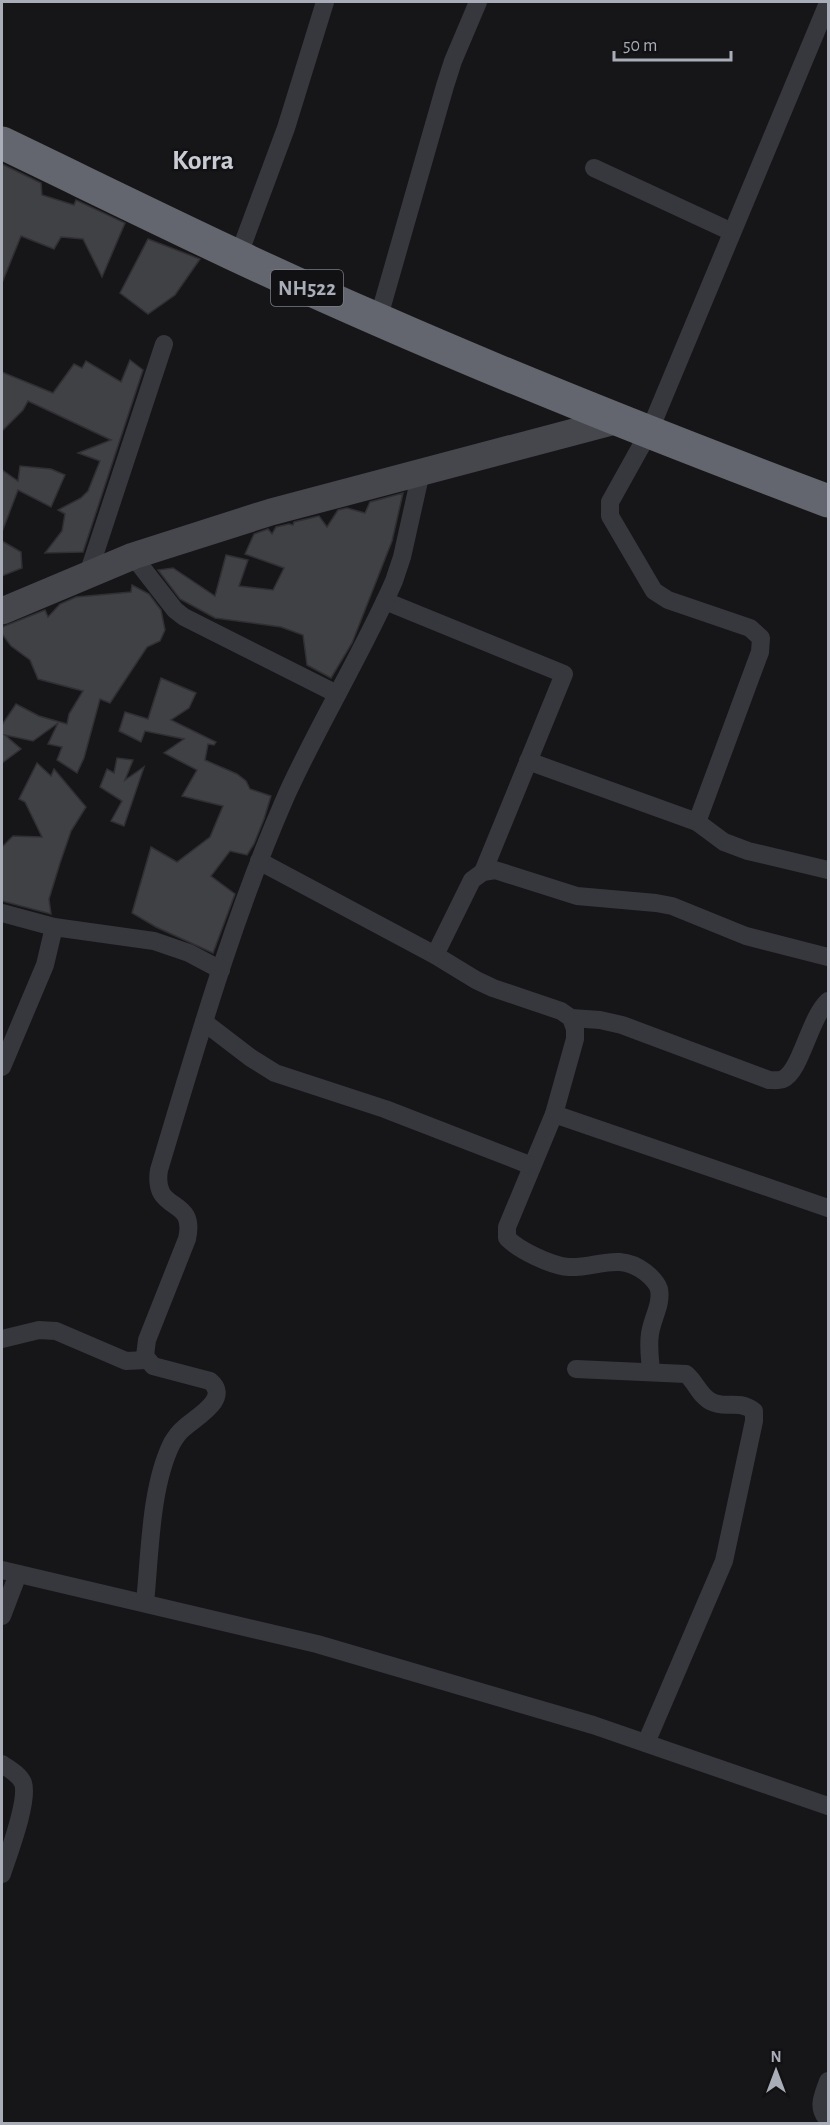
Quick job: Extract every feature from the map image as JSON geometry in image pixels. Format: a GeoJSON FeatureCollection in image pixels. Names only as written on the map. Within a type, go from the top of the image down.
{"type":"FeatureCollection","features":[{"type":"Feature","properties":{"kind":"highway","name":"NH522"},"geometry":{"type":"LineString","coordinates":[[2,143],[238,257],[378,320],[619,420],[828,501]]}},
{"type":"Feature","properties":{"kind":"main road"},"geometry":{"type":"LineString","coordinates":[[2,611],[133,556],[271,512],[619,420]]}},
{"type":"Feature","properties":{"kind":"street"},"geometry":{"type":"LineString","coordinates":[[238,257],[286,128],[325,2]]}},
{"type":"Feature","properties":{"kind":"street"},"geometry":{"type":"LineString","coordinates":[[378,320],[447,78],[478,2]]}},
{"type":"Feature","properties":{"kind":"street"},"geometry":{"type":"LineString","coordinates":[[698,822],[760,652],[761,638],[750,628],[668,600],[654,591],[610,516],[610,502],[649,432],[828,3]]}},
{"type":"Feature","properties":{"kind":"street"},"geometry":{"type":"LineString","coordinates":[[594,168],[732,232]]}},
{"type":"Feature","properties":{"kind":"street"},"geometry":{"type":"LineString","coordinates":[[87,577],[165,344]]}},
{"type":"Feature","properties":{"kind":"street"},"geometry":{"type":"LineString","coordinates":[[145,1603],[154,1509],[166,1456],[182,1429],[213,1404],[216,1393],[214,1384],[210,1381],[161,1369],[153,1366],[147,1360],[145,1352],[147,1340],[189,1231],[188,1216],[161,1195],[157,1180],[204,1022],[259,861],[287,795],[385,601],[402,557],[421,472]]}},
{"type":"Feature","properties":{"kind":"street"},"geometry":{"type":"LineString","coordinates":[[133,556],[175,610],[184,617],[337,694]]}},
{"type":"Feature","properties":{"kind":"street"},"geometry":{"type":"LineString","coordinates":[[385,601],[564,674],[483,872]]}},
{"type":"Feature","properties":{"kind":"street"},"geometry":{"type":"LineString","coordinates":[[528,761],[698,822],[724,842],[748,851],[828,870]]}},
{"type":"Feature","properties":{"kind":"street"},"geometry":{"type":"LineString","coordinates":[[259,861],[493,988],[561,1011],[571,1018],[576,1029],[575,1039],[554,1114],[507,1227],[507,1238],[516,1246],[555,1264],[569,1267],[619,1261],[634,1264],[648,1274],[658,1286],[660,1301],[650,1331],[648,1346],[651,1371]]}},
{"type":"Feature","properties":{"kind":"street"},"geometry":{"type":"LineString","coordinates":[[435,955],[472,880],[483,872],[495,870],[577,896],[672,906],[746,936],[828,957]]}},
{"type":"Feature","properties":{"kind":"street"},"geometry":{"type":"LineString","coordinates":[[2,913],[54,927],[154,941],[189,953],[221,970]]}},
{"type":"Feature","properties":{"kind":"street"},"geometry":{"type":"LineString","coordinates":[[2,1067],[45,964],[54,927]]}},
{"type":"Feature","properties":{"kind":"street"},"geometry":{"type":"LineString","coordinates":[[571,1018],[600,1020],[622,1025],[769,1080],[783,1080],[793,1071],[814,1020],[828,1001]]}},
{"type":"Feature","properties":{"kind":"street"},"geometry":{"type":"LineString","coordinates":[[204,1022],[251,1058],[275,1072],[385,1109],[532,1166]]}},
{"type":"Feature","properties":{"kind":"street"},"geometry":{"type":"LineString","coordinates":[[554,1114],[828,1208]]}},
{"type":"Feature","properties":{"kind":"street"},"geometry":{"type":"LineString","coordinates":[[2,1339],[39,1330],[56,1331],[126,1360],[147,1360]]}},
{"type":"Feature","properties":{"kind":"street"},"geometry":{"type":"LineString","coordinates":[[576,1369],[686,1374],[694,1380],[704,1397],[714,1404],[745,1404],[754,1411],[754,1421],[724,1561],[646,1743]]}},
{"type":"Feature","properties":{"kind":"street"},"geometry":{"type":"LineString","coordinates":[[2,1616],[10,1572],[145,1603],[317,1644],[594,1725],[828,1806]]}},
{"type":"Feature","properties":{"kind":"street"},"geometry":{"type":"LineString","coordinates":[[2,1764],[20,1779],[24,1791],[16,1832],[2,1874]]}},
{"type":"Feature","properties":{"kind":"street"},"geometry":{"type":"LineString","coordinates":[[828,2081],[821,2100],[822,2111],[828,2120]]}},
{"type":"Feature","properties":{"kind":"building"},"geometry":{"type":"Polygon","coordinates":[[[2,164],[41,183],[42,195],[74,205],[76,200],[125,223],[102,277],[83,239],[61,237],[54,249],[21,236],[2,283],[2,164]]]}},
{"type":"Feature","properties":{"kind":"building"},"geometry":{"type":"Polygon","coordinates":[[[148,239],[200,259],[175,295],[148,314],[120,293],[148,239]]]}},
{"type":"Feature","properties":{"kind":"building"},"geometry":{"type":"Polygon","coordinates":[[[130,360],[143,370],[83,552],[45,553],[62,531],[65,514],[58,510],[81,498],[88,491],[100,461],[78,453],[111,440],[28,401],[23,410],[2,431],[2,372],[53,393],[74,364],[82,368],[86,361],[121,382],[130,360]]]}},
{"type":"Feature","properties":{"kind":"building"},"geometry":{"type":"Polygon","coordinates":[[[20,466],[51,469],[65,475],[51,507],[18,490],[2,532],[2,470],[18,481],[20,466]]]}},
{"type":"Feature","properties":{"kind":"building"},"geometry":{"type":"Polygon","coordinates":[[[403,493],[392,541],[352,643],[331,678],[307,665],[303,635],[281,627],[215,618],[180,599],[158,570],[173,568],[215,596],[226,555],[248,560],[239,586],[273,590],[284,568],[245,554],[254,534],[268,529],[272,534],[276,527],[293,525],[294,522],[319,516],[327,527],[338,510],[347,508],[365,513],[370,502],[403,493]]]}},
{"type":"Feature","properties":{"kind":"building"},"geometry":{"type":"Polygon","coordinates":[[[2,541],[21,552],[22,568],[2,576],[2,541]]]}},
{"type":"Feature","properties":{"kind":"building"},"geometry":{"type":"Polygon","coordinates":[[[132,585],[149,594],[161,610],[165,630],[160,641],[147,647],[110,703],[100,699],[84,758],[77,773],[57,760],[62,747],[48,744],[58,723],[33,741],[5,735],[21,749],[2,763],[2,725],[16,704],[39,716],[67,724],[69,714],[83,691],[38,679],[30,660],[11,646],[2,634],[2,627],[45,610],[48,617],[60,604],[76,597],[131,592],[132,585]]]}},
{"type":"Feature","properties":{"kind":"building"},"geometry":{"type":"Polygon","coordinates":[[[161,678],[196,693],[189,708],[171,720],[216,742],[214,745],[208,744],[205,760],[237,774],[246,781],[250,789],[271,796],[254,844],[247,855],[230,851],[211,876],[235,894],[213,953],[156,927],[132,913],[151,847],[177,862],[210,837],[223,806],[182,796],[197,770],[164,753],[184,739],[145,731],[141,742],[119,731],[125,712],[148,719],[161,678]]]}},
{"type":"Feature","properties":{"kind":"building"},"geometry":{"type":"Polygon","coordinates":[[[117,758],[133,760],[125,780],[144,767],[124,826],[111,821],[122,801],[100,787],[107,769],[114,773],[117,758]]]}},
{"type":"Feature","properties":{"kind":"building"},"geometry":{"type":"Polygon","coordinates":[[[37,763],[51,776],[54,769],[86,807],[71,831],[60,863],[49,899],[51,914],[2,901],[2,847],[13,836],[42,837],[25,802],[19,799],[37,763]]]}},
{"type":"Feature","properties":{"kind":"district","name":"Korra"},"geometry":{"type":"Point","coordinates":[203,161]}}]}
